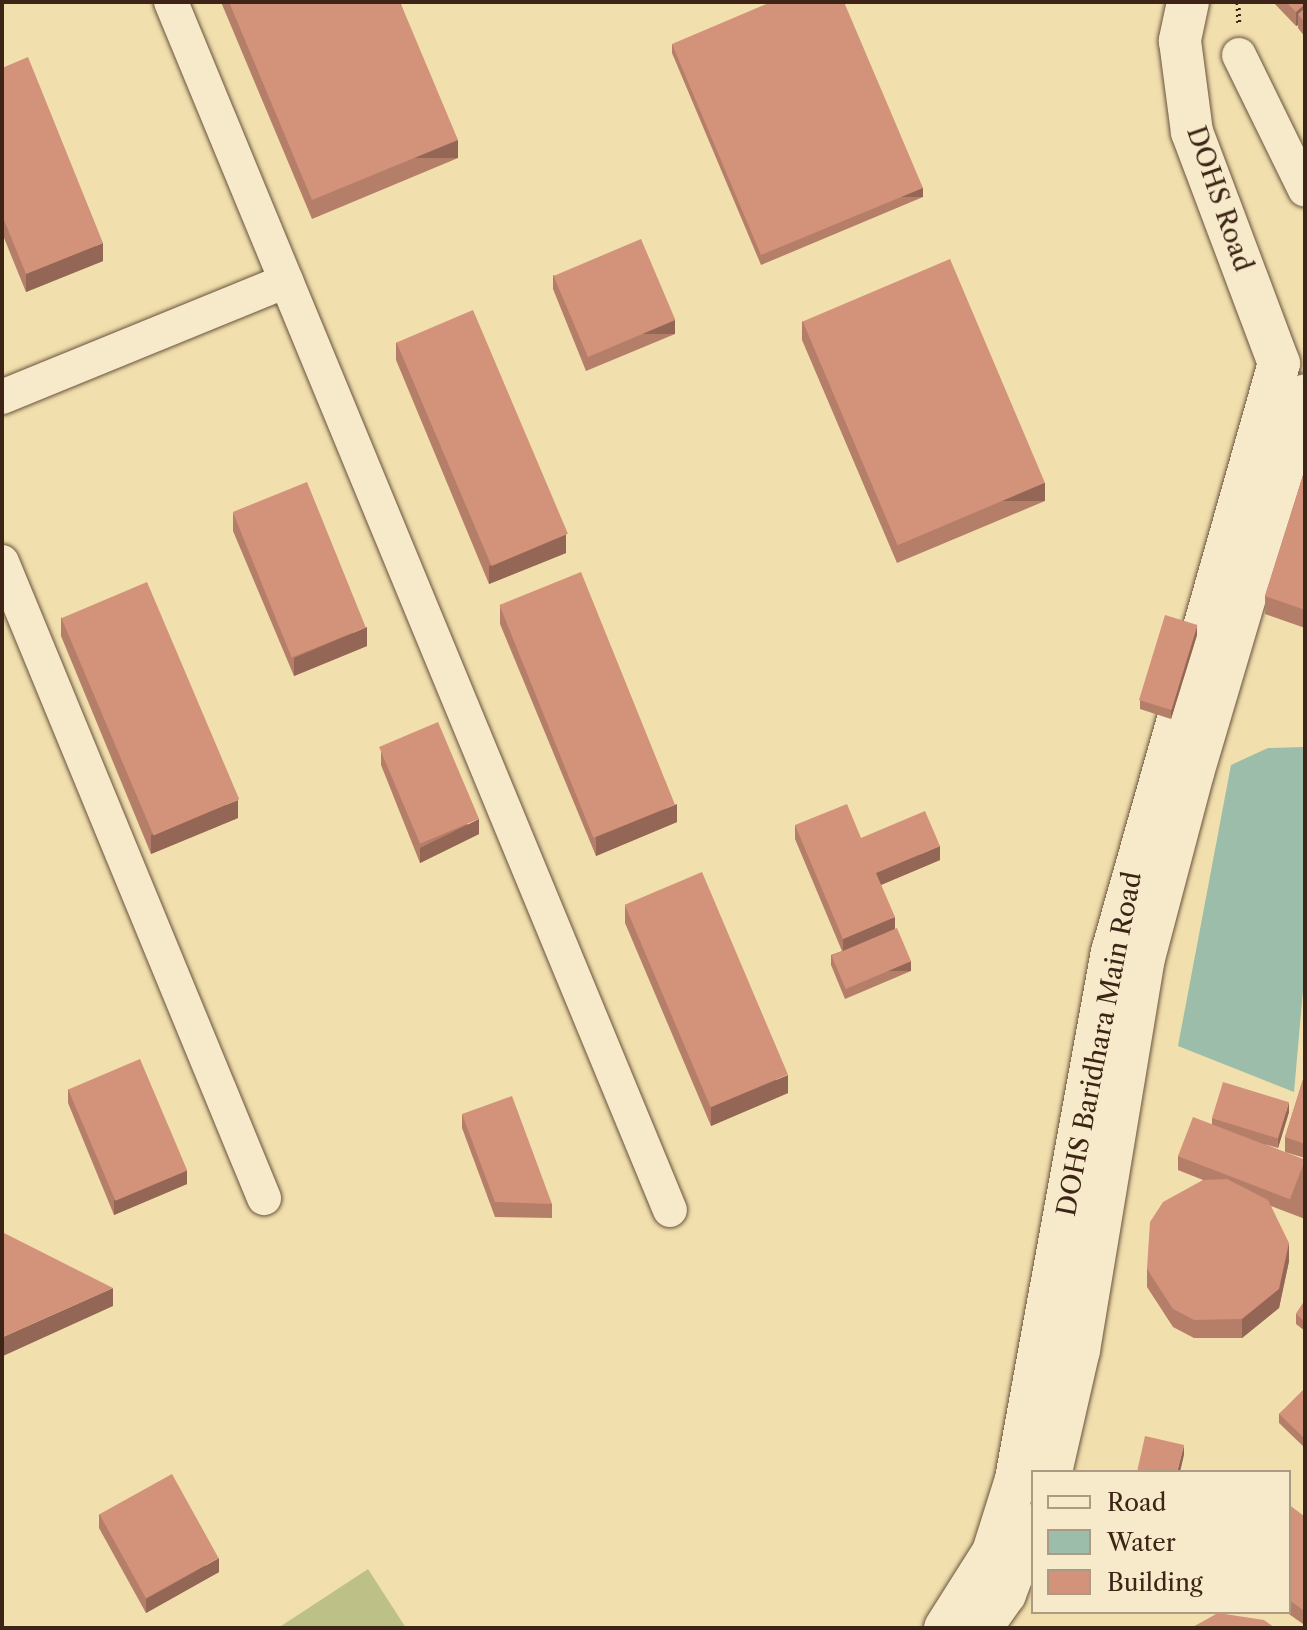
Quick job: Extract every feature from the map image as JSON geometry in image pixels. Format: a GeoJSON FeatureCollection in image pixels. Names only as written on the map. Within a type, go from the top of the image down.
{"type":"FeatureCollection","features":[{"type":"Feature","properties":{"kind":"street"},"geometry":{"type":"LineString","coordinates":[[171,2],[670,1210]]}},
{"type":"Feature","properties":{"kind":"street","name":"DOHS Road"},"geometry":{"type":"LineString","coordinates":[[1188,2],[1180,41],[1192,132],[1292,368]]}},
{"type":"Feature","properties":{"kind":"street"},"geometry":{"type":"LineString","coordinates":[[1239,55],[1305,190]]}},
{"type":"Feature","properties":{"kind":"street"},"geometry":{"type":"LineString","coordinates":[[2,397],[286,281]]}},
{"type":"Feature","properties":{"kind":"street","name":"DOHS Baridhara Main Road"},"geometry":{"type":"LineString","coordinates":[[945,1628],[993,1552],[1016,1479],[1112,952],[1292,368]]}},
{"type":"Feature","properties":{"kind":"street","name":"DOHS Baridhara Main Road"},"geometry":{"type":"LineString","coordinates":[[1051,1470],[1079,1350],[1143,962],[1193,773],[1305,395]]}},
{"type":"Feature","properties":{"kind":"street"},"geometry":{"type":"LineString","coordinates":[[2,562],[264,1198]]}},
{"type":"Feature","properties":{"kind":"street"},"geometry":{"type":"LineString","coordinates":[[981,1628],[1005,1594],[1031,1526]]}},
{"type":"Feature","properties":{"kind":"green space"},"geometry":{"type":"Polygon","coordinates":[[[368,1569],[406,1628],[278,1628],[368,1569]]]}},
{"type":"Feature","properties":{"kind":"water"},"geometry":{"type":"Polygon","coordinates":[[[1305,747],[1305,968],[1294,1092],[1178,1046],[1231,765],[1268,748],[1305,747]]]}},
{"type":"Feature","properties":{"kind":"building"},"geometry":{"type":"Polygon","coordinates":[[[229,2],[400,2],[458,140],[312,200],[229,2]]]}},
{"type":"Feature","properties":{"kind":"building"},"geometry":{"type":"Polygon","coordinates":[[[771,2],[844,2],[923,188],[761,255],[672,44],[771,2]]]}},
{"type":"Feature","properties":{"kind":"building"},"geometry":{"type":"Polygon","coordinates":[[[1286,2],[1305,2],[1305,4],[1296,12],[1286,2]]]}},
{"type":"Feature","properties":{"kind":"building"},"geometry":{"type":"Polygon","coordinates":[[[1305,8],[1305,23],[1298,14],[1305,8]]]}},
{"type":"Feature","properties":{"kind":"building"},"geometry":{"type":"Polygon","coordinates":[[[28,57],[103,243],[26,274],[2,215],[2,68],[28,57]]]}},
{"type":"Feature","properties":{"kind":"building"},"geometry":{"type":"Polygon","coordinates":[[[641,239],[675,320],[588,357],[554,276],[641,239]]]}},
{"type":"Feature","properties":{"kind":"building"},"geometry":{"type":"Polygon","coordinates":[[[950,259],[1045,483],[898,545],[803,322],[950,259]]]}},
{"type":"Feature","properties":{"kind":"building"},"geometry":{"type":"Polygon","coordinates":[[[473,310],[568,534],[492,566],[397,342],[473,310]]]}},
{"type":"Feature","properties":{"kind":"building"},"geometry":{"type":"Polygon","coordinates":[[[1305,469],[1305,610],[1265,596],[1305,469]]]}},
{"type":"Feature","properties":{"kind":"building"},"geometry":{"type":"Polygon","coordinates":[[[307,482],[366,628],[292,658],[233,512],[307,482]]]}},
{"type":"Feature","properties":{"kind":"building"},"geometry":{"type":"Polygon","coordinates":[[[581,572],[675,805],[593,838],[499,605],[581,572]]]}},
{"type":"Feature","properties":{"kind":"building"},"geometry":{"type":"Polygon","coordinates":[[[147,582],[239,799],[154,836],[61,618],[147,582]]]}},
{"type":"Feature","properties":{"kind":"building"},"geometry":{"type":"Polygon","coordinates":[[[1165,615],[1198,625],[1171,710],[1139,700],[1165,615]]]}},
{"type":"Feature","properties":{"kind":"building"},"geometry":{"type":"Polygon","coordinates":[[[438,722],[479,819],[420,844],[379,747],[438,722]]]}},
{"type":"Feature","properties":{"kind":"building"},"geometry":{"type":"Polygon","coordinates":[[[847,804],[861,838],[925,811],[940,846],[876,873],[895,917],[843,939],[795,825],[847,804]]]}},
{"type":"Feature","properties":{"kind":"building"},"geometry":{"type":"Polygon","coordinates":[[[702,872],[788,1075],[711,1107],[625,905],[702,872]]]}},
{"type":"Feature","properties":{"kind":"building"},"geometry":{"type":"Polygon","coordinates":[[[897,928],[911,961],[846,989],[832,956],[897,928]]]}},
{"type":"Feature","properties":{"kind":"building"},"geometry":{"type":"Polygon","coordinates":[[[140,1059],[187,1170],[115,1201],[68,1089],[140,1059]]]}},
{"type":"Feature","properties":{"kind":"building"},"geometry":{"type":"Polygon","coordinates":[[[1305,1073],[1305,1144],[1285,1137],[1305,1073]]]}},
{"type":"Feature","properties":{"kind":"building"},"geometry":{"type":"Polygon","coordinates":[[[1223,1082],[1289,1102],[1278,1139],[1212,1118],[1223,1082]]]}},
{"type":"Feature","properties":{"kind":"building"},"geometry":{"type":"Polygon","coordinates":[[[512,1096],[552,1204],[495,1202],[462,1114],[512,1096]]]}},
{"type":"Feature","properties":{"kind":"building"},"geometry":{"type":"Polygon","coordinates":[[[1193,1117],[1305,1160],[1290,1199],[1178,1156],[1193,1117]]]}},
{"type":"Feature","properties":{"kind":"building"},"geometry":{"type":"Polygon","coordinates":[[[1227,1179],[1268,1200],[1289,1243],[1279,1289],[1242,1319],[1194,1320],[1173,1309],[1147,1269],[1150,1222],[1163,1202],[1203,1180],[1227,1179]]]}},
{"type":"Feature","properties":{"kind":"building"},"geometry":{"type":"Polygon","coordinates":[[[2,1232],[113,1288],[3,1337],[2,1232]]]}},
{"type":"Feature","properties":{"kind":"building"},"geometry":{"type":"Polygon","coordinates":[[[1305,1300],[1305,1322],[1296,1314],[1305,1300]]]}},
{"type":"Feature","properties":{"kind":"building"},"geometry":{"type":"Polygon","coordinates":[[[1305,1390],[1305,1439],[1279,1414],[1305,1390]]]}},
{"type":"Feature","properties":{"kind":"building"},"geometry":{"type":"Polygon","coordinates":[[[1145,1436],[1184,1445],[1178,1470],[1137,1470],[1145,1436]]]}},
{"type":"Feature","properties":{"kind":"building"},"geometry":{"type":"Polygon","coordinates":[[[172,1474],[219,1558],[146,1598],[99,1514],[172,1474]]]}},
{"type":"Feature","properties":{"kind":"building"},"geometry":{"type":"Polygon","coordinates":[[[1291,1506],[1305,1517],[1303,1610],[1291,1601],[1291,1506]]]}},
{"type":"Feature","properties":{"kind":"building"},"geometry":{"type":"Polygon","coordinates":[[[1216,1614],[1225,1614],[1264,1620],[1275,1628],[1191,1628],[1216,1614]]]}}]}
